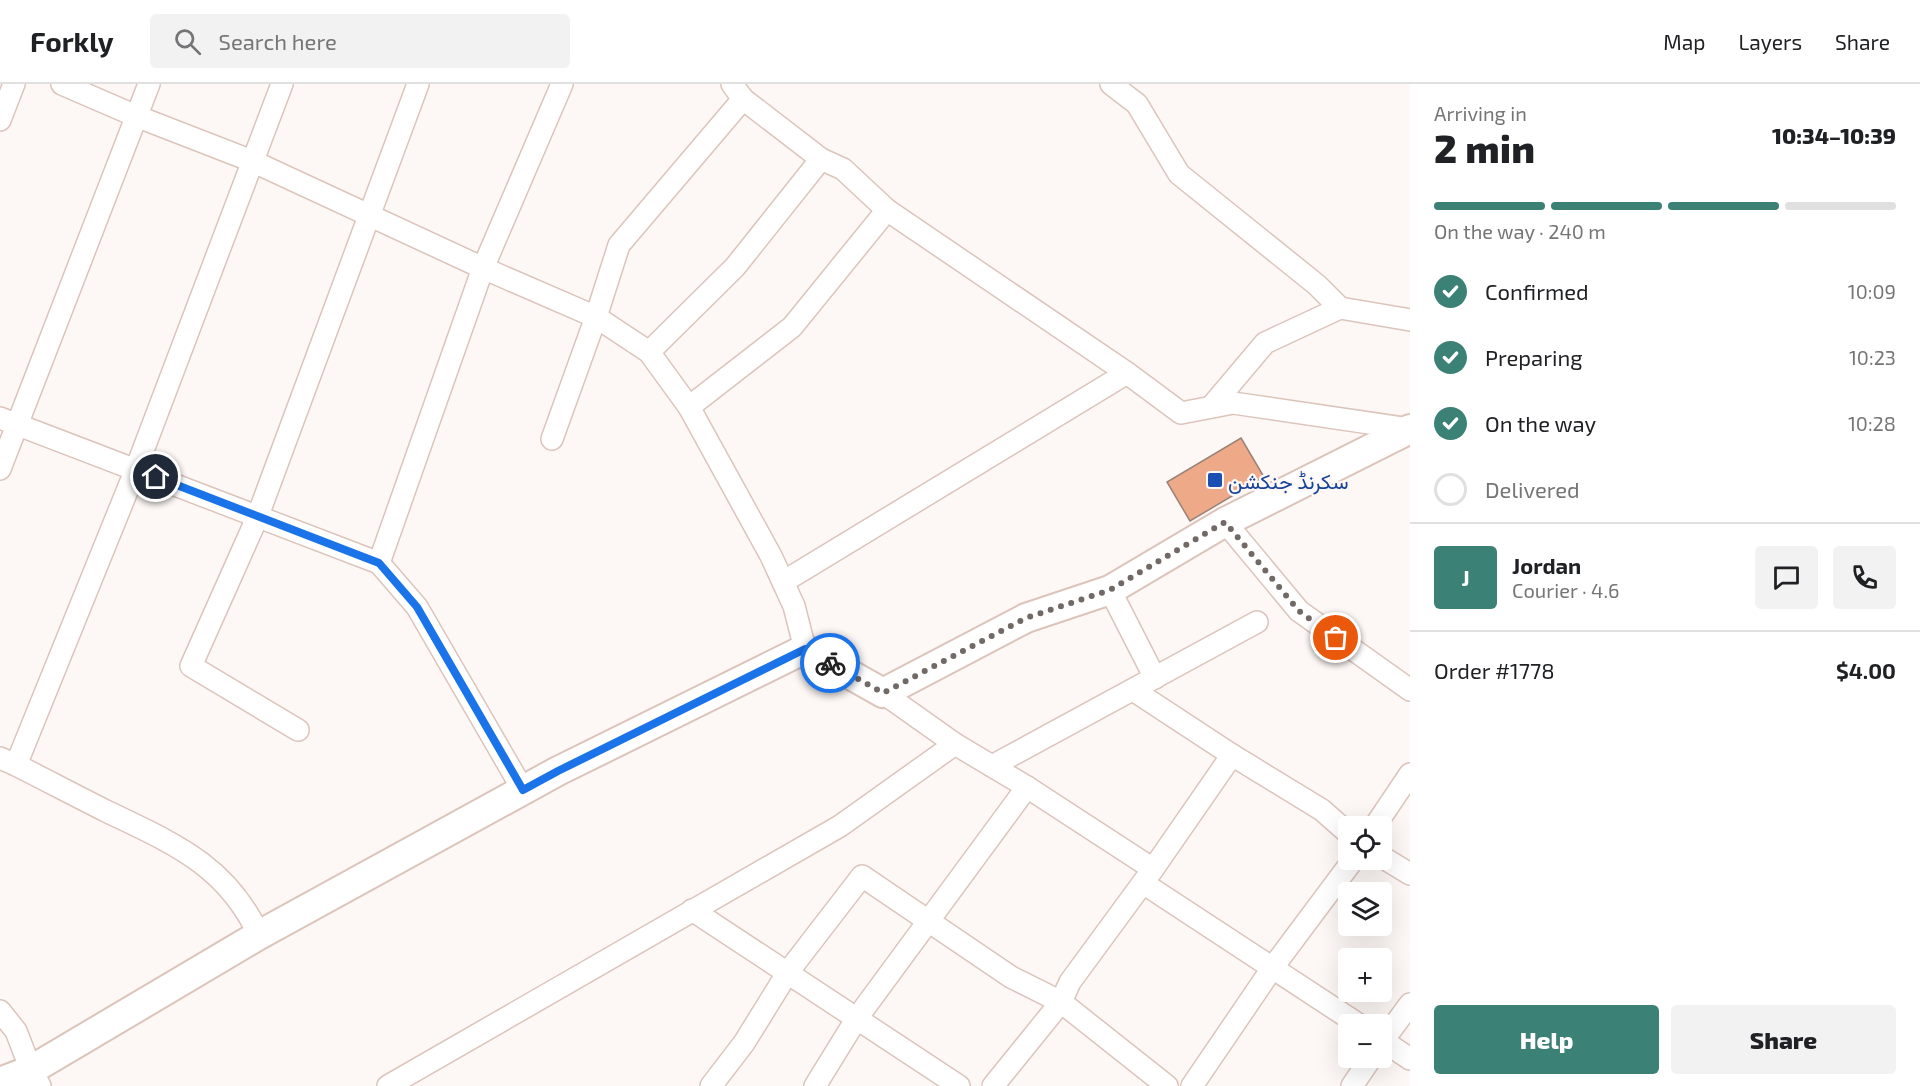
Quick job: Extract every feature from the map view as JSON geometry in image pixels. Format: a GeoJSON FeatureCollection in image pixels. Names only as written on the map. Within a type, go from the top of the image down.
{"type":"FeatureCollection","features":[{"type":"Feature","properties":{"kind":"street"},"geometry":{"type":"LineString","coordinates":[[0,120],[14,84]]}},
{"type":"Feature","properties":{"kind":"street"},"geometry":{"type":"LineString","coordinates":[[62,84],[136,116],[252,161],[483,268],[596,317],[649,352],[689,407],[771,556],[794,606],[805,649],[883,693],[956,744],[1028,787],[1273,967],[1343,1014]]}},
{"type":"Feature","properties":{"kind":"street"},"geometry":{"type":"LineString","coordinates":[[0,469],[8,421],[149,84]]}},
{"type":"Feature","properties":{"kind":"street"},"geometry":{"type":"LineString","coordinates":[[259,935],[248,912],[223,882],[194,856],[8,761],[135,469],[282,84]]}},
{"type":"Feature","properties":{"kind":"street"},"geometry":{"type":"LineString","coordinates":[[298,730],[191,666],[256,518],[418,84]]}},
{"type":"Feature","properties":{"kind":"street"},"geometry":{"type":"LineString","coordinates":[[379,563],[483,268],[562,84]]}},
{"type":"Feature","properties":{"kind":"street"},"geometry":{"type":"LineString","coordinates":[[1111,84],[1137,104],[1179,174],[1317,285],[1340,308]]}},
{"type":"Feature","properties":{"kind":"street"},"geometry":{"type":"LineString","coordinates":[[552,439],[619,245],[738,92],[822,159],[843,169],[887,210],[1127,373],[1181,413],[1233,403],[1410,429]]}},
{"type":"Feature","properties":{"kind":"street"},"geometry":{"type":"LineString","coordinates":[[649,352],[735,267],[822,159]]}},
{"type":"Feature","properties":{"kind":"street"},"geometry":{"type":"LineString","coordinates":[[689,407],[792,327],[887,210]]}},
{"type":"Feature","properties":{"kind":"street"},"geometry":{"type":"LineString","coordinates":[[1211,407],[1265,343],[1340,308],[1410,320]]}},
{"type":"Feature","properties":{"kind":"street"},"geometry":{"type":"LineString","coordinates":[[783,582],[1127,373]]}},
{"type":"Feature","properties":{"kind":"street"},"geometry":{"type":"LineString","coordinates":[[8,421],[256,518],[379,563],[417,607],[523,790]]}},
{"type":"Feature","properties":{"kind":"street"},"geometry":{"type":"LineString","coordinates":[[883,693],[1026,618],[1110,590],[1225,522],[1410,429]]}},
{"type":"Feature","properties":{"kind":"street"},"geometry":{"type":"LineString","coordinates":[[1225,522],[1299,611],[1410,690]]}},
{"type":"Feature","properties":{"kind":"street"},"geometry":{"type":"LineString","coordinates":[[1110,590],[1155,678]]}},
{"type":"Feature","properties":{"kind":"street"},"geometry":{"type":"LineString","coordinates":[[992,766],[1257,622]]}},
{"type":"Feature","properties":{"kind":"street"},"geometry":{"type":"LineString","coordinates":[[0,1082],[35,1078],[259,935],[568,766],[805,649]]}},
{"type":"Feature","properties":{"kind":"street"},"geometry":{"type":"LineString","coordinates":[[1133,690],[1232,755],[1322,810],[1338,825]]}},
{"type":"Feature","properties":{"kind":"street"},"geometry":{"type":"LineString","coordinates":[[388,1086],[840,826],[956,744]]}},
{"type":"Feature","properties":{"kind":"street"},"geometry":{"type":"LineString","coordinates":[[993,1086],[1061,1002],[1070,982],[1148,876],[1232,755]]}},
{"type":"Feature","properties":{"kind":"street"},"geometry":{"type":"LineString","coordinates":[[1382,816],[1410,774]]}},
{"type":"Feature","properties":{"kind":"street"},"geometry":{"type":"LineString","coordinates":[[814,1086],[857,1018],[1028,787]]}},
{"type":"Feature","properties":{"kind":"street"},"geometry":{"type":"LineString","coordinates":[[1392,863],[1410,874]]}},
{"type":"Feature","properties":{"kind":"street"},"geometry":{"type":"LineString","coordinates":[[1192,1086],[1273,967],[1346,870]]}},
{"type":"Feature","properties":{"kind":"street"},"geometry":{"type":"LineString","coordinates":[[711,1086],[744,1043],[788,972],[862,876],[1011,978],[1061,1002],[1167,1086]]}},
{"type":"Feature","properties":{"kind":"street"},"geometry":{"type":"LineString","coordinates":[[692,910],[960,1086]]}},
{"type":"Feature","properties":{"kind":"street"},"geometry":{"type":"LineString","coordinates":[[1392,1028],[1410,1004]]}},
{"type":"Feature","properties":{"kind":"street"},"geometry":{"type":"LineString","coordinates":[[0,1011],[16,1031],[35,1078]]}},
{"type":"Feature","properties":{"kind":"street"},"geometry":{"type":"LineString","coordinates":[[1392,1051],[1410,1059]]}},
{"type":"Feature","properties":{"kind":"street"},"geometry":{"type":"LineString","coordinates":[[1352,1086],[1364,1068]]}},
{"type":"Feature","properties":{"kind":"building","name":"سکرنڈ جنکشن"},"geometry":{"type":"Polygon","coordinates":[[[1241,438],[1264,477],[1190,521],[1167,482],[1241,438]]]}},
{"type":"Feature","properties":{"kind":"way so far"},"geometry":{"type":"LineString","coordinates":[[830,663],[883,693],[1026,618],[1110,590],[1225,522],[1299,611],[1336,638]]}},
{"type":"Feature","properties":{"kind":"place","name":"سکرنڈ جنکشن"},"geometry":{"type":"Point","coordinates":[1215,480]}},
{"type":"Feature","properties":{"kind":"route"},"geometry":{"type":"LineString","coordinates":[[156,477],[256,518],[379,563],[417,607],[523,790],[805,649],[830,663]]}}]}
